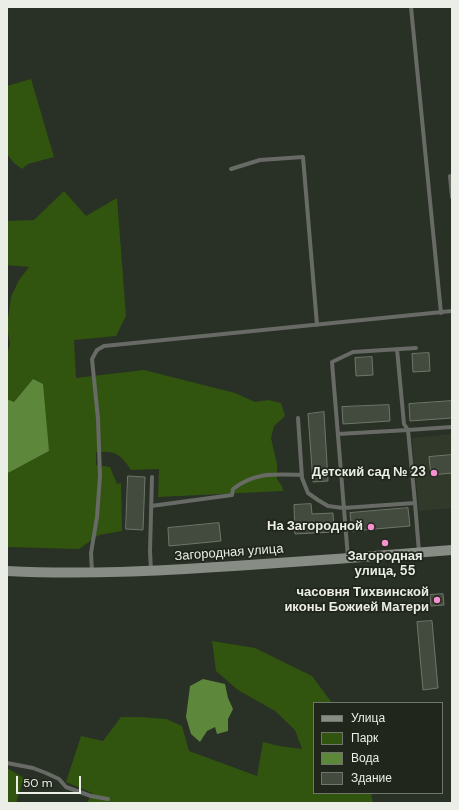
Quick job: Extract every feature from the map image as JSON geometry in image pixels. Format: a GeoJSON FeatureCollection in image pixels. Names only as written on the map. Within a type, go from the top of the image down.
{"type":"FeatureCollection","features":[{"type":"Feature","properties":{"kind":"main road","name":"Загородная улица"},"geometry":{"type":"LineString","coordinates":[[7,571],[151,571],[452,550]]}},
{"type":"Feature","properties":{"kind":"lane"},"geometry":{"type":"LineString","coordinates":[[411,7],[441,313]]}},
{"type":"Feature","properties":{"kind":"lane"},"geometry":{"type":"LineString","coordinates":[[231,169],[260,160],[303,157],[317,325]]}},
{"type":"Feature","properties":{"kind":"lane"},"geometry":{"type":"LineString","coordinates":[[450,176],[452,197]]}},
{"type":"Feature","properties":{"kind":"lane"},"geometry":{"type":"LineString","coordinates":[[92,572],[91,553],[97,517],[100,476],[98,419],[92,359],[97,350],[104,346],[452,311]]}},
{"type":"Feature","properties":{"kind":"lane"},"geometry":{"type":"LineString","coordinates":[[348,558],[332,362],[353,352],[416,348]]}},
{"type":"Feature","properties":{"kind":"lane"},"geometry":{"type":"LineString","coordinates":[[397,349],[404,424],[408,430],[416,503],[419,552]]}},
{"type":"Feature","properties":{"kind":"lane"},"geometry":{"type":"LineString","coordinates":[[298,418],[302,476],[308,493],[328,506],[343,508],[416,503]]}},
{"type":"Feature","properties":{"kind":"lane"},"geometry":{"type":"LineString","coordinates":[[338,434],[452,427]]}},
{"type":"Feature","properties":{"kind":"lane"},"geometry":{"type":"LineString","coordinates":[[151,506],[232,495],[233,489],[242,482],[253,477],[268,475],[302,476]]}},
{"type":"Feature","properties":{"kind":"lane"},"geometry":{"type":"LineString","coordinates":[[151,571],[150,551],[152,477]]}},
{"type":"Feature","properties":{"kind":"lane"},"geometry":{"type":"LineString","coordinates":[[7,763],[46,772],[59,779],[66,788],[108,799]]}},
{"type":"Feature","properties":{"kind":"shaded area","name":"Детский сад № 23"},"geometry":{"type":"Polygon","coordinates":[[[452,434],[452,508],[419,511],[412,438],[452,434]]]}},
{"type":"Feature","properties":{"kind":"green space"},"geometry":{"type":"Polygon","coordinates":[[[31,79],[54,157],[28,164],[22,169],[14,163],[7,154],[7,86],[31,79]]]}},
{"type":"Feature","properties":{"kind":"green space"},"geometry":{"type":"Polygon","coordinates":[[[64,191],[86,216],[117,198],[126,316],[116,336],[74,340],[76,378],[144,370],[235,393],[255,402],[268,400],[281,403],[285,416],[274,426],[271,438],[277,464],[277,479],[282,486],[283,491],[158,497],[159,469],[131,470],[121,457],[109,452],[96,452],[96,465],[110,467],[117,484],[121,483],[122,531],[99,535],[79,549],[7,547],[7,473],[49,451],[33,379],[14,402],[7,399],[7,356],[10,344],[7,326],[11,297],[19,280],[29,267],[7,265],[7,221],[34,220],[64,191]]]}},
{"type":"Feature","properties":{"kind":"green space"},"geometry":{"type":"Polygon","coordinates":[[[212,641],[255,648],[312,676],[331,702],[313,702],[313,794],[371,794],[373,803],[87,803],[92,793],[66,782],[81,736],[103,741],[121,717],[166,719],[182,726],[189,751],[257,776],[263,742],[302,749],[295,730],[275,711],[238,690],[216,671],[212,641]]]}},
{"type":"Feature","properties":{"kind":"green space"},"geometry":{"type":"Polygon","coordinates":[[[7,768],[24,778],[16,803],[7,803],[7,768]]]}},
{"type":"Feature","properties":{"kind":"water"},"geometry":{"type":"Polygon","coordinates":[[[33,379],[43,384],[49,451],[7,473],[7,399],[14,402],[33,379]]]}},
{"type":"Feature","properties":{"kind":"water"},"geometry":{"type":"Polygon","coordinates":[[[203,679],[225,684],[228,698],[233,709],[228,719],[228,731],[217,734],[215,727],[207,731],[200,742],[191,734],[186,717],[190,686],[203,679]]]}},
{"type":"Feature","properties":{"kind":"building"},"geometry":{"type":"Polygon","coordinates":[[[429,353],[430,371],[413,372],[412,354],[429,353]]]}},
{"type":"Feature","properties":{"kind":"building"},"geometry":{"type":"Polygon","coordinates":[[[372,357],[373,375],[356,376],[355,358],[372,357]]]}},
{"type":"Feature","properties":{"kind":"building"},"geometry":{"type":"Polygon","coordinates":[[[452,401],[452,418],[410,421],[409,404],[452,401]]]}},
{"type":"Feature","properties":{"kind":"building"},"geometry":{"type":"Polygon","coordinates":[[[389,405],[390,421],[343,424],[342,407],[389,405]]]}},
{"type":"Feature","properties":{"kind":"building"},"geometry":{"type":"Polygon","coordinates":[[[324,412],[328,481],[313,482],[308,414],[324,412]]]}},
{"type":"Feature","properties":{"kind":"building"},"geometry":{"type":"Polygon","coordinates":[[[452,455],[452,473],[431,475],[429,457],[452,455]]]}},
{"type":"Feature","properties":{"kind":"building"},"geometry":{"type":"Polygon","coordinates":[[[128,476],[145,477],[143,530],[126,529],[128,476]]]}},
{"type":"Feature","properties":{"kind":"building"},"geometry":{"type":"Polygon","coordinates":[[[311,504],[312,514],[333,513],[334,532],[295,534],[294,505],[311,504]]]}},
{"type":"Feature","properties":{"kind":"building"},"geometry":{"type":"Polygon","coordinates":[[[408,508],[410,526],[352,531],[350,513],[408,508]]]}},
{"type":"Feature","properties":{"kind":"building"},"geometry":{"type":"Polygon","coordinates":[[[219,523],[221,541],[169,546],[168,528],[219,523]]]}},
{"type":"Feature","properties":{"kind":"building","name":"часовня Тихвинской иконы Божией Матери"},"geometry":{"type":"Polygon","coordinates":[[[443,594],[444,605],[431,606],[430,595],[443,594]]]}},
{"type":"Feature","properties":{"kind":"building"},"geometry":{"type":"Polygon","coordinates":[[[432,621],[438,688],[423,690],[417,622],[432,621]]]}},
{"type":"Feature","properties":{"kind":"place","name":"Детский сад № 23"},"geometry":{"type":"Point","coordinates":[434,473]}},
{"type":"Feature","properties":{"kind":"place","name":"На Загородной"},"geometry":{"type":"Point","coordinates":[371,527]}},
{"type":"Feature","properties":{"kind":"place","name":"Загородная улица, 55"},"geometry":{"type":"Point","coordinates":[385,543]}},
{"type":"Feature","properties":{"kind":"place","name":"часовня Тихвинской иконы Божией Матери"},"geometry":{"type":"Point","coordinates":[437,600]}}]}
